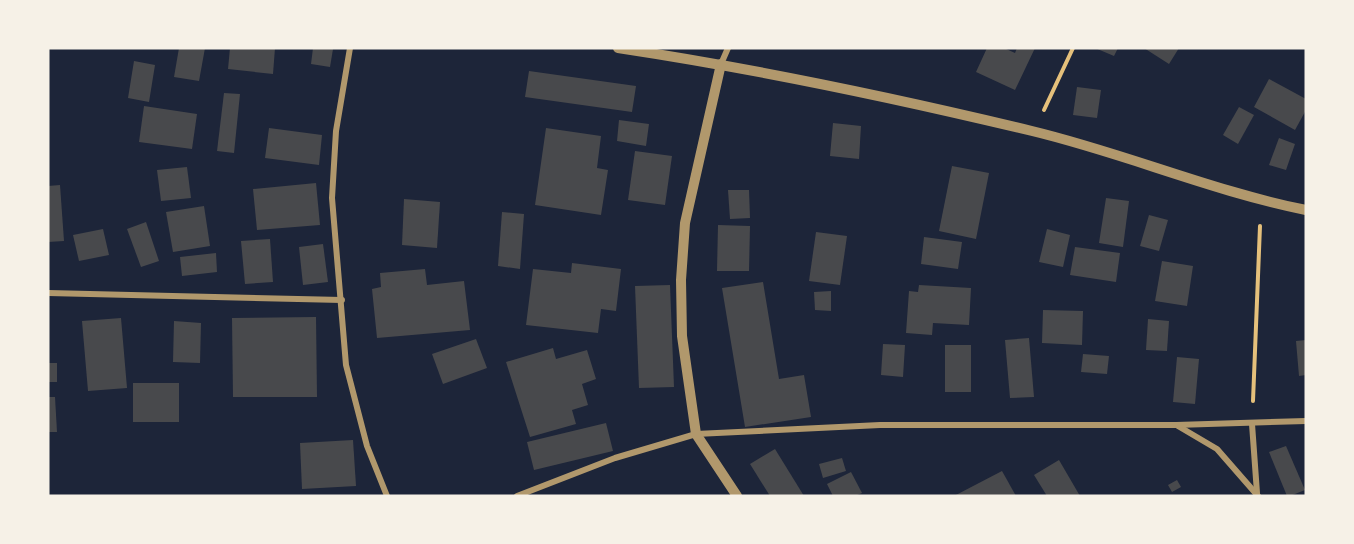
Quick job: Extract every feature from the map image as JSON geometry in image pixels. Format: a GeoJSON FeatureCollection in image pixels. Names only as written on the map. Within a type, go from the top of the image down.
{"type":"FeatureCollection","features":[{"type":"Feature","properties":{"kind":"street"},"geometry":{"type":"LineString","coordinates":[[350,48],[336,131],[332,198],[346,366],[367,446],[387,496]]}},
{"type":"Feature","properties":{"kind":"street"},"geometry":{"type":"LineString","coordinates":[[618,48],[721,64],[1034,131],[1261,201],[1306,210]]}},
{"type":"Feature","properties":{"kind":"street"},"geometry":{"type":"LineString","coordinates":[[728,48],[721,64],[685,224],[682,268],[682,336],[696,434],[737,496]]}},
{"type":"Feature","properties":{"kind":"street"},"geometry":{"type":"LineString","coordinates":[[48,293],[342,300]]}},
{"type":"Feature","properties":{"kind":"street"},"geometry":{"type":"LineString","coordinates":[[517,496],[615,458],[696,434],[880,425],[1176,425],[1306,421]]}},
{"type":"Feature","properties":{"kind":"street"},"geometry":{"type":"LineString","coordinates":[[1252,424],[1256,495]]}},
{"type":"Feature","properties":{"kind":"street"},"geometry":{"type":"LineString","coordinates":[[1176,425],[1217,449],[1256,495]]}},
{"type":"Feature","properties":{"kind":"path"},"geometry":{"type":"LineString","coordinates":[[1034,131],[1073,48]]}},
{"type":"Feature","properties":{"kind":"path"},"geometry":{"type":"LineString","coordinates":[[1252,424],[1261,201]]}},
{"type":"Feature","properties":{"kind":"shaded area"},"geometry":{"type":"Polygon","coordinates":[[[48,48],[1306,48],[1306,496],[48,496],[48,48]]]}},
{"type":"Feature","properties":{"kind":"building"},"geometry":{"type":"Polygon","coordinates":[[[179,48],[205,48],[199,81],[174,77],[179,48]]]}},
{"type":"Feature","properties":{"kind":"building"},"geometry":{"type":"Polygon","coordinates":[[[230,48],[275,48],[273,74],[228,69],[230,48]]]}},
{"type":"Feature","properties":{"kind":"building"},"geometry":{"type":"Polygon","coordinates":[[[313,48],[333,49],[330,67],[311,64],[313,48]]]}},
{"type":"Feature","properties":{"kind":"building"},"geometry":{"type":"Polygon","coordinates":[[[987,48],[1004,48],[1015,53],[1017,48],[1035,48],[1015,90],[976,72],[987,48]]]}},
{"type":"Feature","properties":{"kind":"building"},"geometry":{"type":"Polygon","coordinates":[[[1095,48],[1118,48],[1114,56],[1095,48]]]}},
{"type":"Feature","properties":{"kind":"building"},"geometry":{"type":"Polygon","coordinates":[[[1144,48],[1179,48],[1169,64],[1144,48]]]}},
{"type":"Feature","properties":{"kind":"building"},"geometry":{"type":"Polygon","coordinates":[[[134,61],[155,65],[149,102],[128,98],[134,61]]]}},
{"type":"Feature","properties":{"kind":"building"},"geometry":{"type":"Polygon","coordinates":[[[529,71],[636,86],[632,112],[525,97],[529,71]]]}},
{"type":"Feature","properties":{"kind":"building"},"geometry":{"type":"Polygon","coordinates":[[[1269,79],[1306,99],[1306,110],[1295,130],[1254,107],[1269,79]]]}},
{"type":"Feature","properties":{"kind":"building"},"geometry":{"type":"Polygon","coordinates":[[[1077,87],[1101,90],[1097,118],[1073,115],[1077,87]]]}},
{"type":"Feature","properties":{"kind":"building"},"geometry":{"type":"Polygon","coordinates":[[[224,93],[240,94],[234,153],[217,151],[224,93]]]}},
{"type":"Feature","properties":{"kind":"building"},"geometry":{"type":"Polygon","coordinates":[[[144,106],[197,114],[192,149],[139,142],[144,106]]]}},
{"type":"Feature","properties":{"kind":"building"},"geometry":{"type":"Polygon","coordinates":[[[1239,107],[1254,115],[1238,144],[1223,135],[1239,107]]]}},
{"type":"Feature","properties":{"kind":"building"},"geometry":{"type":"Polygon","coordinates":[[[619,120],[649,124],[646,146],[617,141],[619,120]]]}},
{"type":"Feature","properties":{"kind":"building"},"geometry":{"type":"Polygon","coordinates":[[[833,123],[861,126],[859,159],[830,156],[833,123]]]}},
{"type":"Feature","properties":{"kind":"building"},"geometry":{"type":"Polygon","coordinates":[[[269,128],[322,135],[319,165],[265,158],[269,128]]]}},
{"type":"Feature","properties":{"kind":"building"},"geometry":{"type":"Polygon","coordinates":[[[546,128],[601,136],[597,168],[608,170],[601,215],[535,205],[546,128]]]}},
{"type":"Feature","properties":{"kind":"building"},"geometry":{"type":"Polygon","coordinates":[[[1279,138],[1295,144],[1286,170],[1269,165],[1279,138]]]}},
{"type":"Feature","properties":{"kind":"building"},"geometry":{"type":"Polygon","coordinates":[[[635,151],[672,156],[665,205],[628,200],[635,151]]]}},
{"type":"Feature","properties":{"kind":"building"},"geometry":{"type":"Polygon","coordinates":[[[952,166],[989,173],[976,239],[939,231],[952,166]]]}},
{"type":"Feature","properties":{"kind":"building"},"geometry":{"type":"Polygon","coordinates":[[[187,167],[191,198],[161,201],[157,170],[187,167]]]}},
{"type":"Feature","properties":{"kind":"building"},"geometry":{"type":"Polygon","coordinates":[[[316,183],[320,225],[257,230],[253,189],[316,183]]]}},
{"type":"Feature","properties":{"kind":"building"},"geometry":{"type":"Polygon","coordinates":[[[60,185],[64,241],[48,242],[48,186],[60,185]]]}},
{"type":"Feature","properties":{"kind":"building"},"geometry":{"type":"Polygon","coordinates":[[[728,190],[749,190],[750,218],[730,219],[728,190]]]}},
{"type":"Feature","properties":{"kind":"building"},"geometry":{"type":"Polygon","coordinates":[[[1106,198],[1129,201],[1123,247],[1099,243],[1106,198]]]}},
{"type":"Feature","properties":{"kind":"building"},"geometry":{"type":"Polygon","coordinates":[[[404,199],[440,202],[437,248],[402,245],[404,199]]]}},
{"type":"Feature","properties":{"kind":"building"},"geometry":{"type":"Polygon","coordinates":[[[204,206],[210,246],[173,252],[166,212],[204,206]]]}},
{"type":"Feature","properties":{"kind":"building"},"geometry":{"type":"Polygon","coordinates":[[[502,212],[524,214],[520,269],[498,266],[502,212]]]}},
{"type":"Feature","properties":{"kind":"building"},"geometry":{"type":"Polygon","coordinates":[[[1149,215],[1168,220],[1159,251],[1140,246],[1149,215]]]}},
{"type":"Feature","properties":{"kind":"building"},"geometry":{"type":"Polygon","coordinates":[[[146,222],[159,261],[141,267],[127,229],[146,222]]]}},
{"type":"Feature","properties":{"kind":"building"},"geometry":{"type":"Polygon","coordinates":[[[718,225],[750,226],[749,271],[717,271],[718,225]]]}},
{"type":"Feature","properties":{"kind":"building"},"geometry":{"type":"Polygon","coordinates":[[[103,229],[109,255],[79,261],[73,235],[103,229]]]}},
{"type":"Feature","properties":{"kind":"building"},"geometry":{"type":"Polygon","coordinates":[[[1047,229],[1070,235],[1063,267],[1039,262],[1047,229]]]}},
{"type":"Feature","properties":{"kind":"building"},"geometry":{"type":"Polygon","coordinates":[[[816,232],[847,236],[840,285],[809,281],[816,232]]]}},
{"type":"Feature","properties":{"kind":"building"},"geometry":{"type":"Polygon","coordinates":[[[924,237],[962,242],[958,269],[921,264],[924,237]]]}},
{"type":"Feature","properties":{"kind":"building"},"geometry":{"type":"Polygon","coordinates":[[[270,239],[273,282],[245,284],[241,241],[270,239]]]}},
{"type":"Feature","properties":{"kind":"building"},"geometry":{"type":"Polygon","coordinates":[[[323,244],[328,282],[303,285],[299,247],[323,244]]]}},
{"type":"Feature","properties":{"kind":"building"},"geometry":{"type":"Polygon","coordinates":[[[1075,247],[1120,253],[1116,282],[1070,275],[1075,247]]]}},
{"type":"Feature","properties":{"kind":"building"},"geometry":{"type":"Polygon","coordinates":[[[216,253],[217,272],[182,276],[180,257],[216,253]]]}},
{"type":"Feature","properties":{"kind":"building"},"geometry":{"type":"Polygon","coordinates":[[[1162,261],[1193,266],[1187,306],[1155,301],[1162,261]]]}},
{"type":"Feature","properties":{"kind":"building"},"geometry":{"type":"Polygon","coordinates":[[[572,263],[621,269],[616,311],[601,309],[598,333],[526,325],[533,269],[571,273],[572,263]]]}},
{"type":"Feature","properties":{"kind":"building"},"geometry":{"type":"Polygon","coordinates":[[[425,269],[427,285],[464,281],[470,330],[377,338],[372,289],[381,287],[380,273],[425,269]]]}},
{"type":"Feature","properties":{"kind":"building"},"geometry":{"type":"Polygon","coordinates":[[[763,282],[779,379],[804,375],[811,417],[745,427],[722,288],[763,282]]]}},
{"type":"Feature","properties":{"kind":"building"},"geometry":{"type":"Polygon","coordinates":[[[670,285],[674,387],[639,388],[635,286],[670,285]]]}},
{"type":"Feature","properties":{"kind":"building"},"geometry":{"type":"Polygon","coordinates":[[[919,285],[971,288],[969,325],[933,323],[932,335],[906,333],[909,291],[918,292],[919,285]]]}},
{"type":"Feature","properties":{"kind":"building"},"geometry":{"type":"Polygon","coordinates":[[[831,291],[831,311],[815,310],[814,292],[831,291]]]}},
{"type":"Feature","properties":{"kind":"building"},"geometry":{"type":"Polygon","coordinates":[[[1043,310],[1083,311],[1082,345],[1042,343],[1043,310]]]}},
{"type":"Feature","properties":{"kind":"building"},"geometry":{"type":"Polygon","coordinates":[[[316,317],[317,397],[233,397],[232,318],[316,317]]]}},
{"type":"Feature","properties":{"kind":"building"},"geometry":{"type":"Polygon","coordinates":[[[121,318],[127,388],[88,391],[82,321],[121,318]]]}},
{"type":"Feature","properties":{"kind":"building"},"geometry":{"type":"Polygon","coordinates":[[[1148,319],[1169,321],[1167,351],[1146,350],[1148,319]]]}},
{"type":"Feature","properties":{"kind":"building"},"geometry":{"type":"Polygon","coordinates":[[[174,321],[201,323],[200,363],[173,362],[174,321]]]}},
{"type":"Feature","properties":{"kind":"building"},"geometry":{"type":"Polygon","coordinates":[[[1029,338],[1034,397],[1010,398],[1005,340],[1029,338]]]}},
{"type":"Feature","properties":{"kind":"building"},"geometry":{"type":"Polygon","coordinates":[[[476,339],[487,368],[443,384],[432,354],[476,339]]]}},
{"type":"Feature","properties":{"kind":"building"},"geometry":{"type":"Polygon","coordinates":[[[1306,340],[1306,375],[1299,376],[1296,341],[1306,340]]]}},
{"type":"Feature","properties":{"kind":"building"},"geometry":{"type":"Polygon","coordinates":[[[883,344],[905,345],[903,377],[881,375],[883,344]]]}},
{"type":"Feature","properties":{"kind":"building"},"geometry":{"type":"Polygon","coordinates":[[[945,345],[971,345],[971,392],[945,392],[945,345]]]}},
{"type":"Feature","properties":{"kind":"building"},"geometry":{"type":"Polygon","coordinates":[[[553,348],[556,359],[587,350],[596,379],[582,384],[588,405],[572,410],[576,424],[530,437],[506,362],[553,348]]]}},
{"type":"Feature","properties":{"kind":"building"},"geometry":{"type":"Polygon","coordinates":[[[1083,354],[1109,356],[1107,374],[1081,372],[1083,354]]]}},
{"type":"Feature","properties":{"kind":"building"},"geometry":{"type":"Polygon","coordinates":[[[1177,357],[1199,359],[1195,404],[1173,402],[1177,357]]]}},
{"type":"Feature","properties":{"kind":"building"},"geometry":{"type":"Polygon","coordinates":[[[48,363],[57,363],[57,382],[48,382],[48,363]]]}},
{"type":"Feature","properties":{"kind":"building"},"geometry":{"type":"Polygon","coordinates":[[[133,383],[179,383],[179,422],[133,422],[133,383]]]}},
{"type":"Feature","properties":{"kind":"building"},"geometry":{"type":"Polygon","coordinates":[[[48,397],[55,397],[57,432],[48,432],[48,397]]]}},
{"type":"Feature","properties":{"kind":"building"},"geometry":{"type":"Polygon","coordinates":[[[606,423],[613,451],[534,470],[527,442],[606,423]]]}},
{"type":"Feature","properties":{"kind":"building"},"geometry":{"type":"Polygon","coordinates":[[[353,440],[356,486],[302,489],[300,443],[353,440]]]}},
{"type":"Feature","properties":{"kind":"building"},"geometry":{"type":"Polygon","coordinates":[[[1286,446],[1305,490],[1290,496],[1287,496],[1269,452],[1286,446]]]}},
{"type":"Feature","properties":{"kind":"building"},"geometry":{"type":"Polygon","coordinates":[[[775,449],[804,496],[770,496],[750,464],[775,449]]]}},
{"type":"Feature","properties":{"kind":"building"},"geometry":{"type":"Polygon","coordinates":[[[842,458],[846,471],[823,478],[819,464],[842,458]]]}},
{"type":"Feature","properties":{"kind":"building"},"geometry":{"type":"Polygon","coordinates":[[[1059,460],[1080,496],[1047,496],[1034,475],[1059,460]]]}},
{"type":"Feature","properties":{"kind":"building"},"geometry":{"type":"Polygon","coordinates":[[[1002,471],[1016,496],[954,496],[1002,471]]]}},
{"type":"Feature","properties":{"kind":"building"},"geometry":{"type":"Polygon","coordinates":[[[851,472],[862,493],[855,496],[833,496],[827,484],[851,472]]]}},
{"type":"Feature","properties":{"kind":"building"},"geometry":{"type":"Polygon","coordinates":[[[1177,480],[1181,487],[1172,492],[1168,485],[1177,480]]]}}]}
